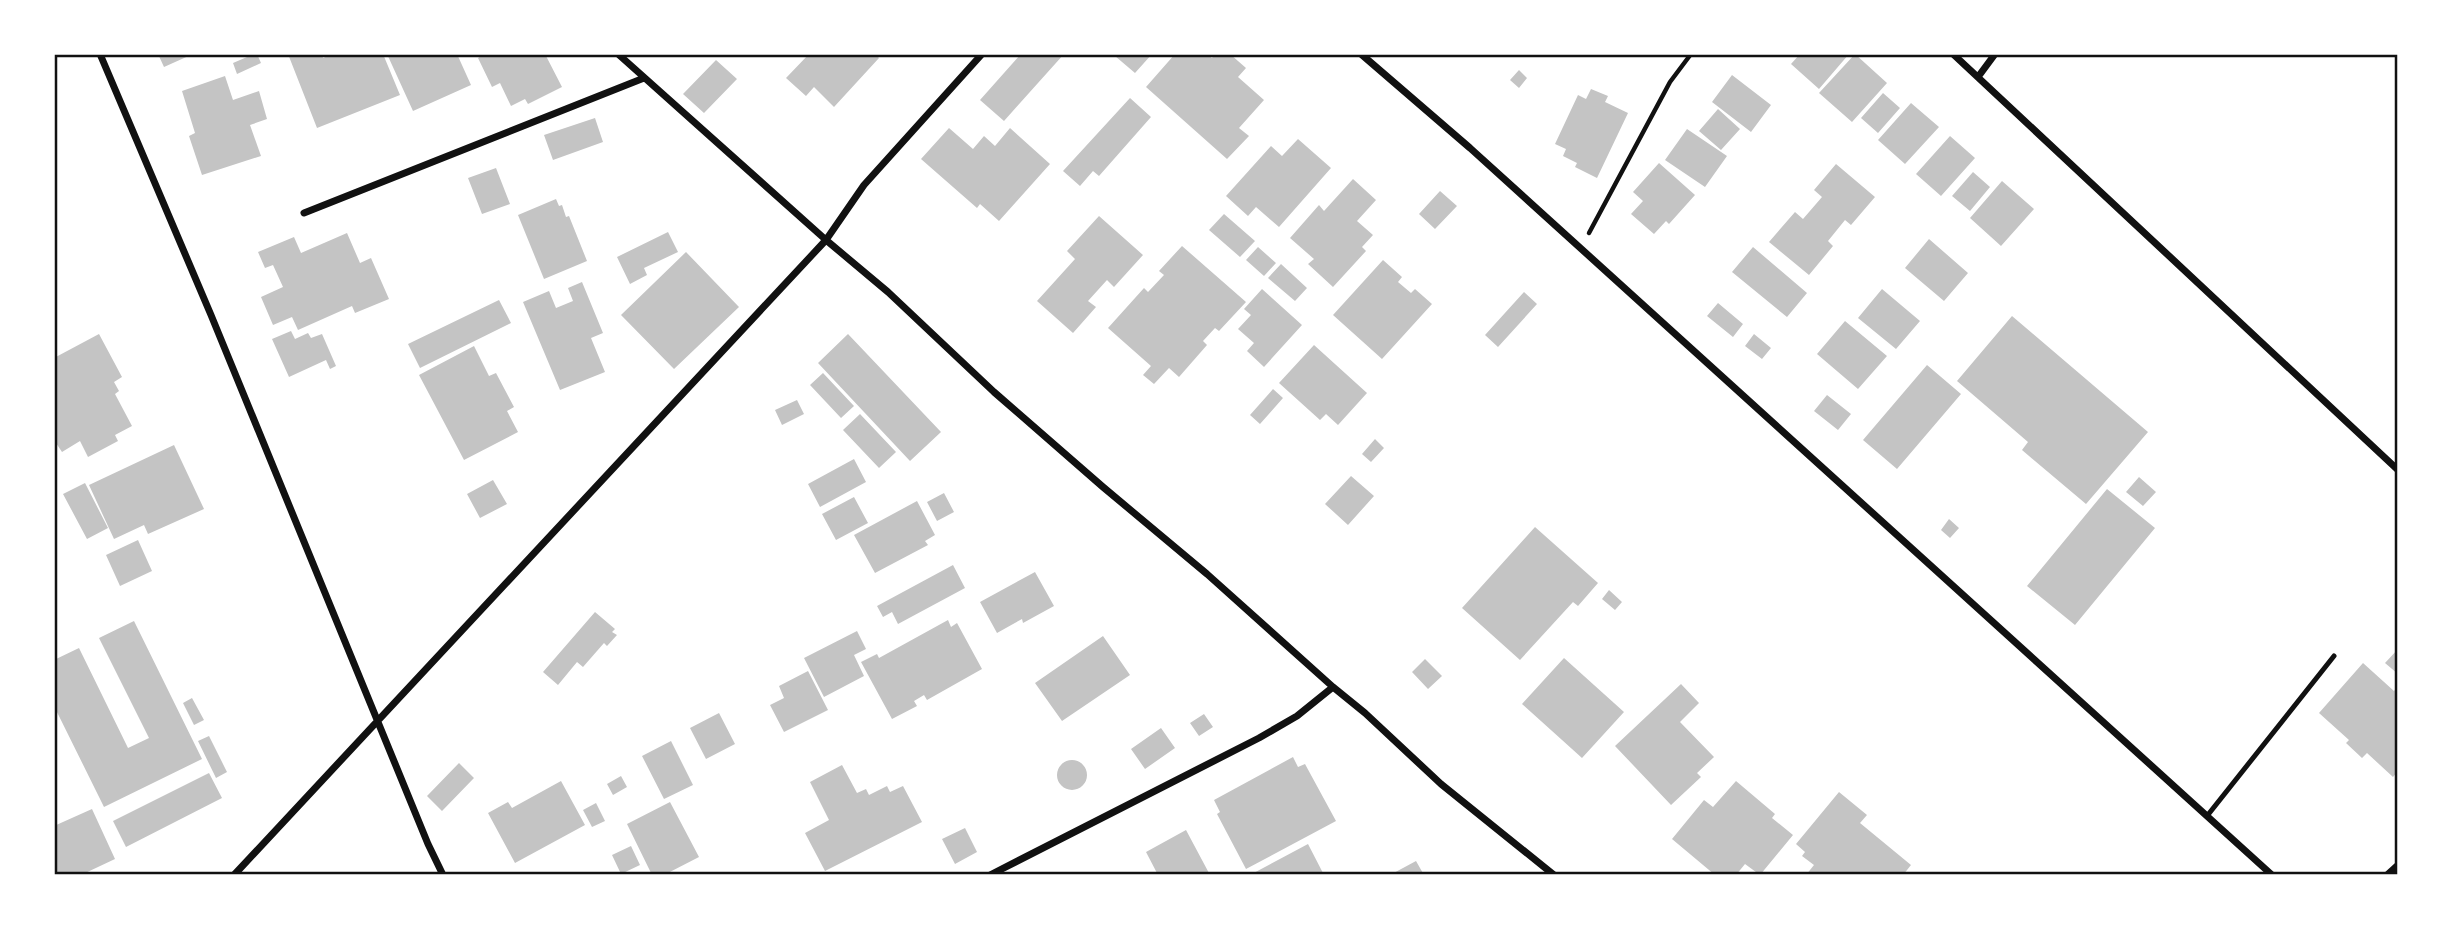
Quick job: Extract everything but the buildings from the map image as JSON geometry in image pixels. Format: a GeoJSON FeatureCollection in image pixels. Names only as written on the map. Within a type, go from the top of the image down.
{"type":"FeatureCollection","features":[{"type":"Feature","properties":{"kind":"street"},"geometry":{"type":"LineString","coordinates":[[100,54],[443,875]]}},
{"type":"Feature","properties":{"kind":"street"},"geometry":{"type":"LineString","coordinates":[[618,54],[888,292],[994,392],[1207,574],[1441,784],[1554,875]]}},
{"type":"Feature","properties":{"kind":"street"},"geometry":{"type":"LineString","coordinates":[[239,873],[378,719],[826,240],[864,185],[982,54]]}},
{"type":"Feature","properties":{"kind":"street"},"geometry":{"type":"LineString","coordinates":[[1361,54],[1581,248],[2272,875]]}},
{"type":"Feature","properties":{"kind":"street"},"geometry":{"type":"LineString","coordinates":[[1953,54],[2398,470]]}},
{"type":"Feature","properties":{"kind":"street"},"geometry":{"type":"LineString","coordinates":[[1978,77],[1995,54]]}},
{"type":"Feature","properties":{"kind":"street"},"geometry":{"type":"LineString","coordinates":[[304,213],[644,78]]}},
{"type":"Feature","properties":{"kind":"street"},"geometry":{"type":"LineString","coordinates":[[990,875],[1259,738],[1297,716],[1333,687]]}},
{"type":"Feature","properties":{"kind":"street"},"geometry":{"type":"LineString","coordinates":[[2387,875],[2398,865]]}},
{"type":"Feature","properties":{"kind":"lane"},"geometry":{"type":"LineString","coordinates":[[2207,816],[2334,656]]}},
{"type":"Feature","properties":{"kind":"path"},"geometry":{"type":"LineString","coordinates":[[1581,248],[1670,82],[1691,54]]}}]}
